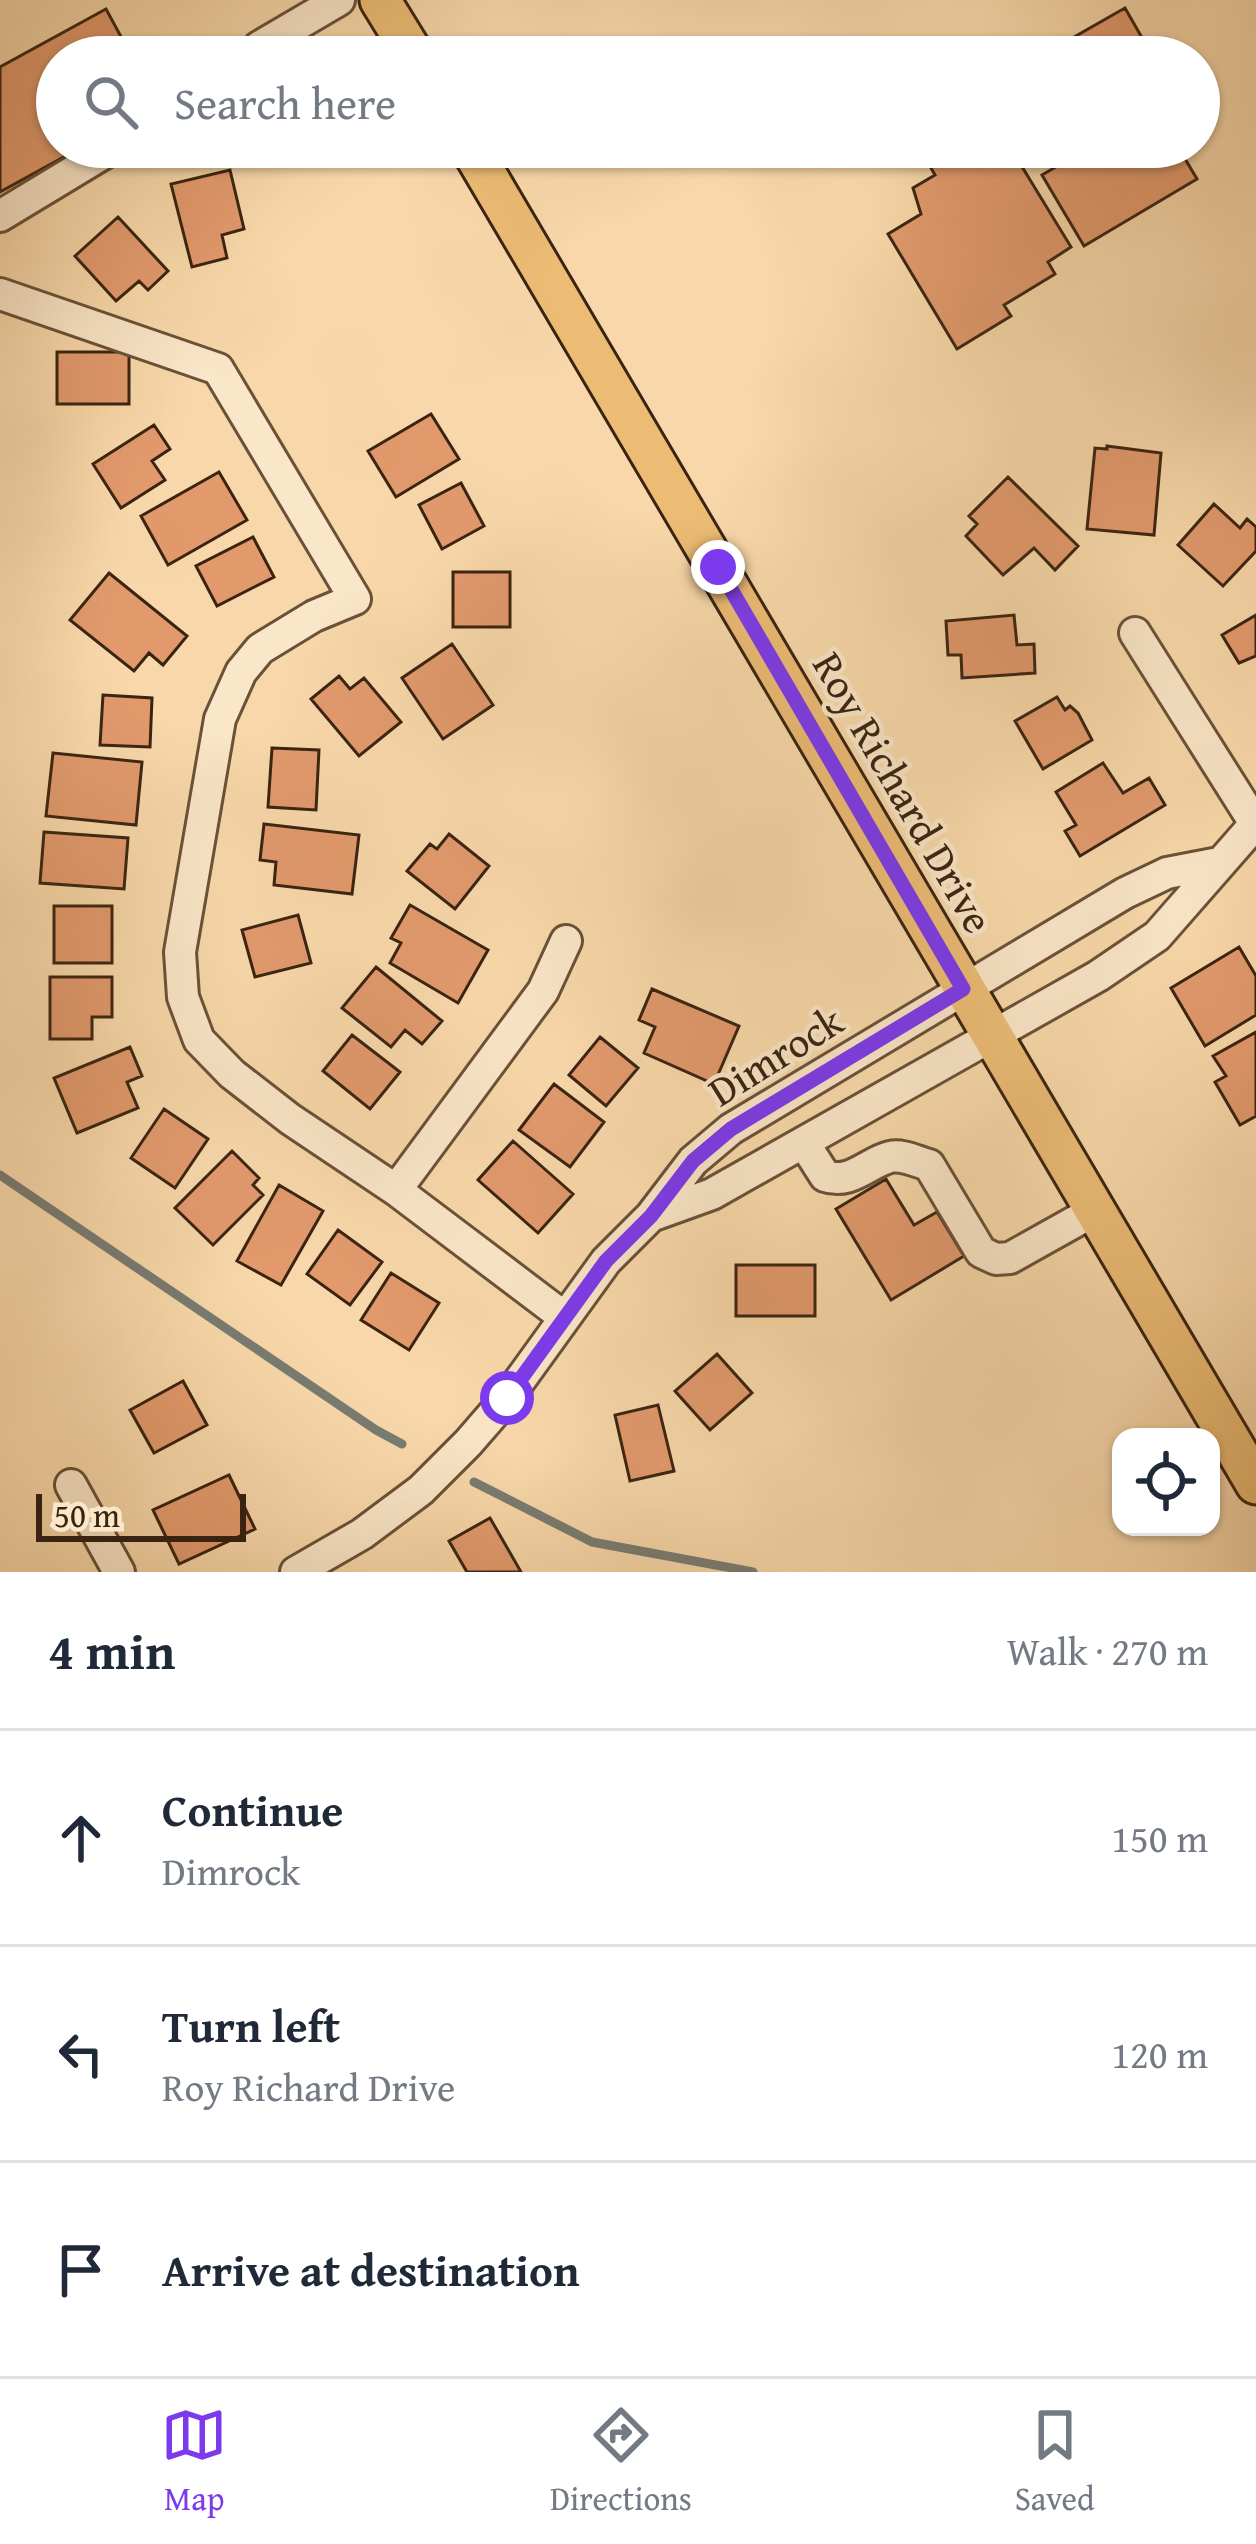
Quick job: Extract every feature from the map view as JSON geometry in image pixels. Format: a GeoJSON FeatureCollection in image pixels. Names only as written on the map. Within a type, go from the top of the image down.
{"type":"FeatureCollection","features":[{"type":"Feature","properties":{"kind":"main road"},"geometry":{"type":"LineString","coordinates":[[380,0],[402,36]]}},
{"type":"Feature","properties":{"kind":"main road","name":"Roy Richard Drive"},"geometry":{"type":"LineString","coordinates":[[482,168],[1256,1484]]}},
{"type":"Feature","properties":{"kind":"street"},"geometry":{"type":"LineString","coordinates":[[278,36],[339,0]]}},
{"type":"Feature","properties":{"kind":"street"},"geometry":{"type":"LineString","coordinates":[[0,216],[79,168]]}},
{"type":"Feature","properties":{"kind":"street"},"geometry":{"type":"LineString","coordinates":[[0,294],[218,369],[355,599],[314,616],[260,649],[241,672],[220,719],[180,952],[183,998],[199,1040],[232,1074],[290,1119],[396,1190],[564,1317]]}},
{"type":"Feature","properties":{"kind":"street"},"geometry":{"type":"LineString","coordinates":[[1135,633],[1256,824]]}},
{"type":"Feature","properties":{"kind":"street","name":"Dimrock"},"geometry":{"type":"LineString","coordinates":[[651,1216],[712,1194],[1098,976],[1157,936],[1256,824]]}},
{"type":"Feature","properties":{"kind":"street","name":"Dimrock"},"geometry":{"type":"LineString","coordinates":[[296,1572],[362,1534],[421,1490],[507,1398],[606,1261],[651,1216],[693,1161],[731,1129],[1125,893],[1167,873],[1219,863]]}},
{"type":"Feature","properties":{"kind":"street"},"geometry":{"type":"LineString","coordinates":[[396,1190],[543,992],[566,940]]}},
{"type":"Feature","properties":{"kind":"street"},"geometry":{"type":"LineString","coordinates":[[805,1143],[825,1176],[836,1179],[888,1157],[901,1156],[929,1166],[981,1252],[996,1259],[1010,1258],[1094,1211]]}},
{"type":"Feature","properties":{"kind":"street"},"geometry":{"type":"LineString","coordinates":[[71,1485],[119,1572]]}},
{"type":"Feature","properties":{"kind":"building"},"geometry":{"type":"Polygon","coordinates":[[[1125,8],[1141,36],[1076,36],[1125,8]]]}},
{"type":"Feature","properties":{"kind":"building"},"geometry":{"type":"Polygon","coordinates":[[[106,9],[121,36],[57,36],[106,9]]]}},
{"type":"Feature","properties":{"kind":"building"},"geometry":{"type":"Polygon","coordinates":[[[36,47],[36,168],[44,168],[0,192],[0,67],[36,47]]]}},
{"type":"Feature","properties":{"kind":"building"},"geometry":{"type":"Polygon","coordinates":[[[931,168],[1023,168],[1071,247],[1048,262],[1055,274],[1004,305],[1011,316],[957,349],[888,234],[921,214],[913,188],[935,175],[931,168]]]}},
{"type":"Feature","properties":{"kind":"building"},"geometry":{"type":"Polygon","coordinates":[[[1054,168],[1190,168],[1197,179],[1084,246],[1042,175],[1054,168]]]}},
{"type":"Feature","properties":{"kind":"building"},"geometry":{"type":"Polygon","coordinates":[[[230,170],[244,229],[222,235],[227,258],[192,267],[171,184],[230,170]]]}},
{"type":"Feature","properties":{"kind":"building"},"geometry":{"type":"Polygon","coordinates":[[[118,217],[168,271],[148,290],[139,281],[116,301],[75,256],[118,217]]]}},
{"type":"Feature","properties":{"kind":"building"},"geometry":{"type":"Polygon","coordinates":[[[57,352],[129,352],[129,404],[57,404],[57,352]]]}},
{"type":"Feature","properties":{"kind":"building"},"geometry":{"type":"Polygon","coordinates":[[[431,414],[459,459],[396,497],[368,451],[431,414]]]}},
{"type":"Feature","properties":{"kind":"building"},"geometry":{"type":"Polygon","coordinates":[[[154,425],[170,449],[152,461],[165,480],[121,508],[93,464],[154,425]]]}},
{"type":"Feature","properties":{"kind":"building"},"geometry":{"type":"Polygon","coordinates":[[[1095,448],[1161,453],[1154,535],[1087,529],[1095,448]]]}},
{"type":"Feature","properties":{"kind":"building"},"geometry":{"type":"Polygon","coordinates":[[[219,472],[247,520],[168,565],[141,516],[219,472]]]}},
{"type":"Feature","properties":{"kind":"building"},"geometry":{"type":"Polygon","coordinates":[[[1008,477],[1078,546],[1055,570],[1034,548],[1003,575],[966,536],[977,524],[969,516],[1008,477]]]}},
{"type":"Feature","properties":{"kind":"building"},"geometry":{"type":"Polygon","coordinates":[[[461,483],[484,526],[442,549],[419,505],[461,483]]]}},
{"type":"Feature","properties":{"kind":"building"},"geometry":{"type":"Polygon","coordinates":[[[1214,504],[1240,528],[1247,519],[1256,527],[1256,551],[1223,586],[1178,545],[1214,504]]]}},
{"type":"Feature","properties":{"kind":"building"},"geometry":{"type":"Polygon","coordinates":[[[253,537],[274,577],[217,606],[196,566],[253,537]]]}},
{"type":"Feature","properties":{"kind":"building"},"geometry":{"type":"Polygon","coordinates":[[[453,572],[510,572],[510,627],[453,627],[453,572]]]}},
{"type":"Feature","properties":{"kind":"building"},"geometry":{"type":"Polygon","coordinates":[[[109,573],[187,636],[163,665],[149,653],[134,671],[70,620],[109,573]]]}},
{"type":"Feature","properties":{"kind":"building"},"geometry":{"type":"Polygon","coordinates":[[[1014,615],[1017,645],[1034,644],[1035,673],[962,678],[961,655],[948,655],[946,621],[1014,615]]]}},
{"type":"Feature","properties":{"kind":"building"},"geometry":{"type":"Polygon","coordinates":[[[1256,615],[1256,656],[1239,663],[1222,635],[1256,615]]]}},
{"type":"Feature","properties":{"kind":"building"},"geometry":{"type":"Polygon","coordinates":[[[452,644],[493,705],[443,739],[402,678],[452,644]]]}},
{"type":"Feature","properties":{"kind":"building"},"geometry":{"type":"Polygon","coordinates":[[[339,676],[350,689],[364,678],[401,722],[359,756],[311,699],[339,676]]]}},
{"type":"Feature","properties":{"kind":"building"},"geometry":{"type":"Polygon","coordinates":[[[103,695],[152,698],[150,747],[100,745],[103,695]]]}},
{"type":"Feature","properties":{"kind":"building"},"geometry":{"type":"Polygon","coordinates":[[[1057,697],[1065,710],[1070,706],[1078,713],[1092,740],[1043,769],[1015,721],[1057,697]]]}},
{"type":"Feature","properties":{"kind":"building"},"geometry":{"type":"Polygon","coordinates":[[[272,748],[319,750],[316,810],[268,807],[272,748]]]}},
{"type":"Feature","properties":{"kind":"building"},"geometry":{"type":"Polygon","coordinates":[[[53,753],[142,762],[136,825],[46,816],[53,753]]]}},
{"type":"Feature","properties":{"kind":"building"},"geometry":{"type":"Polygon","coordinates":[[[1103,763],[1123,793],[1149,778],[1165,805],[1080,856],[1065,831],[1076,825],[1056,792],[1103,763]]]}},
{"type":"Feature","properties":{"kind":"building"},"geometry":{"type":"Polygon","coordinates":[[[264,824],[359,835],[352,894],[274,885],[276,862],[260,860],[264,824]]]}},
{"type":"Feature","properties":{"kind":"building"},"geometry":{"type":"Polygon","coordinates":[[[44,832],[128,838],[124,889],[40,883],[44,832]]]}},
{"type":"Feature","properties":{"kind":"building"},"geometry":{"type":"Polygon","coordinates":[[[449,834],[489,866],[455,909],[407,871],[430,844],[437,849],[449,834]]]}},
{"type":"Feature","properties":{"kind":"building"},"geometry":{"type":"Polygon","coordinates":[[[410,905],[488,950],[458,1003],[390,963],[401,943],[391,938],[410,905]]]}},
{"type":"Feature","properties":{"kind":"building"},"geometry":{"type":"Polygon","coordinates":[[[54,906],[112,906],[112,963],[54,963],[54,906]]]}},
{"type":"Feature","properties":{"kind":"building"},"geometry":{"type":"Polygon","coordinates":[[[298,915],[311,963],[255,977],[242,930],[298,915]]]}},
{"type":"Feature","properties":{"kind":"building"},"geometry":{"type":"Polygon","coordinates":[[[1239,947],[1256,976],[1256,1015],[1205,1046],[1171,988],[1239,947]]]}},
{"type":"Feature","properties":{"kind":"building"},"geometry":{"type":"Polygon","coordinates":[[[376,967],[442,1021],[422,1044],[405,1030],[391,1047],[342,1008],[376,967]]]}},
{"type":"Feature","properties":{"kind":"building"},"geometry":{"type":"Polygon","coordinates":[[[50,977],[112,977],[112,1017],[92,1017],[92,1039],[50,1039],[50,977]]]}},
{"type":"Feature","properties":{"kind":"building"},"geometry":{"type":"Polygon","coordinates":[[[652,989],[739,1026],[714,1084],[644,1053],[655,1027],[639,1020],[652,989]]]}},
{"type":"Feature","properties":{"kind":"building"},"geometry":{"type":"Polygon","coordinates":[[[1256,1032],[1256,1116],[1240,1125],[1215,1082],[1226,1076],[1213,1056],[1256,1032]]]}},
{"type":"Feature","properties":{"kind":"building"},"geometry":{"type":"Polygon","coordinates":[[[352,1035],[400,1072],[370,1109],[323,1071],[352,1035]]]}},
{"type":"Feature","properties":{"kind":"building"},"geometry":{"type":"Polygon","coordinates":[[[600,1037],[638,1068],[606,1106],[569,1075],[600,1037]]]}},
{"type":"Feature","properties":{"kind":"building"},"geometry":{"type":"Polygon","coordinates":[[[130,1047],[142,1076],[127,1082],[138,1108],[77,1133],[54,1078],[130,1047]]]}},
{"type":"Feature","properties":{"kind":"building"},"geometry":{"type":"Polygon","coordinates":[[[554,1084],[604,1122],[570,1167],[519,1130],[554,1084]]]}},
{"type":"Feature","properties":{"kind":"building"},"geometry":{"type":"Polygon","coordinates":[[[164,1109],[208,1139],[175,1188],[131,1158],[164,1109]]]}},
{"type":"Feature","properties":{"kind":"building"},"geometry":{"type":"Polygon","coordinates":[[[513,1141],[573,1194],[538,1233],[478,1180],[513,1141]]]}},
{"type":"Feature","properties":{"kind":"building"},"geometry":{"type":"Polygon","coordinates":[[[232,1151],[259,1178],[253,1185],[263,1195],[213,1245],[175,1208],[232,1151]]]}},
{"type":"Feature","properties":{"kind":"building"},"geometry":{"type":"Polygon","coordinates":[[[886,1179],[914,1225],[937,1212],[964,1256],[891,1300],[836,1209],[886,1179]]]}},
{"type":"Feature","properties":{"kind":"building"},"geometry":{"type":"Polygon","coordinates":[[[279,1185],[323,1211],[281,1285],[237,1261],[279,1185]]]}},
{"type":"Feature","properties":{"kind":"building"},"geometry":{"type":"Polygon","coordinates":[[[338,1230],[382,1262],[350,1305],[307,1274],[338,1230]]]}},
{"type":"Feature","properties":{"kind":"building"},"geometry":{"type":"Polygon","coordinates":[[[736,1265],[815,1265],[815,1316],[736,1316],[736,1265]]]}},
{"type":"Feature","properties":{"kind":"building"},"geometry":{"type":"Polygon","coordinates":[[[391,1273],[439,1303],[409,1350],[361,1320],[391,1273]]]}},
{"type":"Feature","properties":{"kind":"building"},"geometry":{"type":"Polygon","coordinates":[[[717,1354],[752,1393],[710,1430],[675,1391],[717,1354]]]}},
{"type":"Feature","properties":{"kind":"building"},"geometry":{"type":"Polygon","coordinates":[[[183,1381],[207,1425],[154,1453],[130,1410],[183,1381]]]}},
{"type":"Feature","properties":{"kind":"building"},"geometry":{"type":"Polygon","coordinates":[[[658,1405],[674,1471],[630,1481],[615,1415],[658,1405]]]}},
{"type":"Feature","properties":{"kind":"building"},"geometry":{"type":"Polygon","coordinates":[[[229,1475],[255,1529],[179,1564],[153,1510],[229,1475]]]}},
{"type":"Feature","properties":{"kind":"building"},"geometry":{"type":"Polygon","coordinates":[[[490,1518],[521,1572],[467,1572],[449,1541],[490,1518]]]}},
{"type":"Feature","properties":{"kind":"waterway"},"geometry":{"type":"LineString","coordinates":[[0,1175],[402,1444]]}},
{"type":"Feature","properties":{"kind":"waterway"},"geometry":{"type":"LineString","coordinates":[[474,1482],[592,1542],[753,1572]]}},
{"type":"Feature","properties":{"kind":"route"},"geometry":{"type":"LineString","coordinates":[[507,1398],[606,1261],[651,1216],[693,1161],[731,1129],[963,989],[718,567]]}}]}
